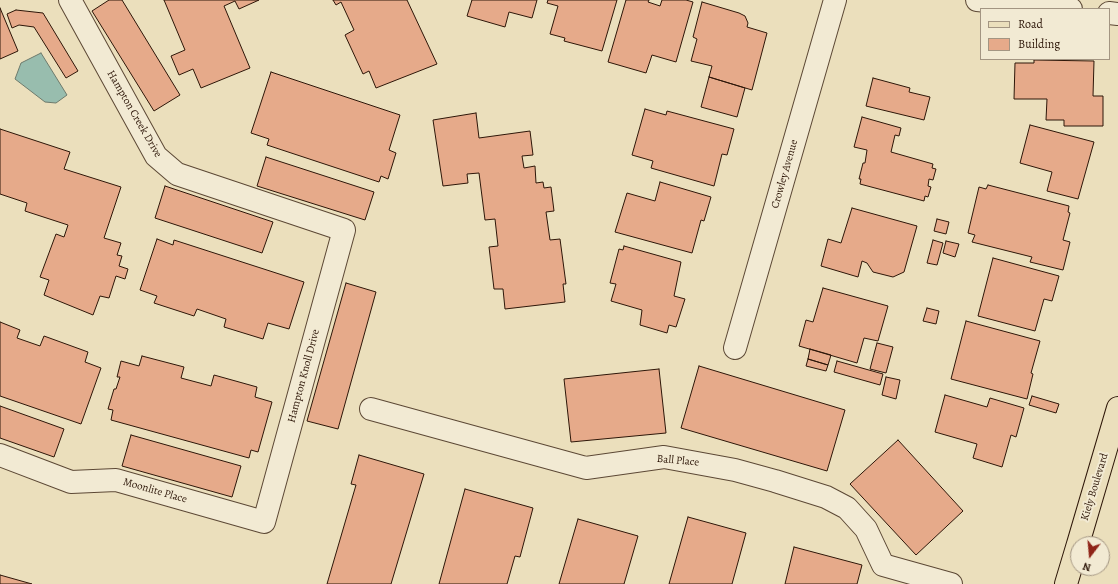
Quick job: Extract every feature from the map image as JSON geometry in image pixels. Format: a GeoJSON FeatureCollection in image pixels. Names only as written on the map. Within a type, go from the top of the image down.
{"type":"FeatureCollection","features":[{"type":"Feature","properties":{"kind":"main road","name":"Kiely Boulevard"},"geometry":{"type":"LineString","coordinates":[[1081,536],[1114,441],[1118,408]]}},
{"type":"Feature","properties":{"kind":"main road","name":"Kiely Boulevard"},"geometry":{"type":"LineString","coordinates":[[1066,584],[1070,571]]}},
{"type":"Feature","properties":{"kind":"street","name":"Hampton Creek Drive"},"geometry":{"type":"LineString","coordinates":[[70,0],[156,156],[173,171],[177,174],[344,230]]}},
{"type":"Feature","properties":{"kind":"street","name":"Crowley Avenue"},"geometry":{"type":"LineString","coordinates":[[735,348],[835,0]]}},
{"type":"Feature","properties":{"kind":"street"},"geometry":{"type":"LineString","coordinates":[[977,0],[1061,8]]}},
{"type":"Feature","properties":{"kind":"street","name":"Hampton Knoll Drive"},"geometry":{"type":"LineString","coordinates":[[264,522],[344,230]]}},
{"type":"Feature","properties":{"kind":"street","name":"Ball Place"},"geometry":{"type":"LineString","coordinates":[[371,409],[586,468],[664,458],[735,470],[775,481],[826,497],[847,508],[866,528],[884,565],[951,584]]}},
{"type":"Feature","properties":{"kind":"street","name":"Moonlite Place"},"geometry":{"type":"LineString","coordinates":[[0,455],[71,482],[116,480],[264,522]]}},
{"type":"Feature","properties":{"kind":"shaded area"},"geometry":{"type":"Polygon","coordinates":[[[41,53],[67,95],[56,103],[45,102],[15,79],[21,63],[41,53]]]}},
{"type":"Feature","properties":{"kind":"building"},"geometry":{"type":"Polygon","coordinates":[[[109,0],[122,0],[180,95],[154,111],[92,11],[109,0]]]}},
{"type":"Feature","properties":{"kind":"building"},"geometry":{"type":"Polygon","coordinates":[[[164,0],[259,0],[239,9],[235,1],[224,6],[250,68],[201,88],[193,69],[179,75],[171,56],[185,50],[164,0]]]}},
{"type":"Feature","properties":{"kind":"building"},"geometry":{"type":"Polygon","coordinates":[[[333,0],[407,0],[437,64],[376,88],[369,71],[363,74],[345,35],[354,30],[341,2],[336,5],[333,0]]]}},
{"type":"Feature","properties":{"kind":"building"},"geometry":{"type":"Polygon","coordinates":[[[472,0],[537,0],[532,18],[509,12],[505,27],[467,16],[472,0]]]}},
{"type":"Feature","properties":{"kind":"building"},"geometry":{"type":"Polygon","coordinates":[[[548,0],[617,0],[602,51],[564,41],[565,38],[550,34],[558,6],[547,3],[548,0]]]}},
{"type":"Feature","properties":{"kind":"building"},"geometry":{"type":"Polygon","coordinates":[[[626,0],[649,0],[648,2],[660,6],[662,0],[686,0],[693,2],[676,62],[652,55],[646,73],[608,62],[626,0]]]}},
{"type":"Feature","properties":{"kind":"building"},"geometry":{"type":"Polygon","coordinates":[[[702,2],[739,13],[745,16],[748,23],[747,27],[767,33],[752,90],[709,77],[712,66],[691,61],[697,39],[693,37],[702,2]]]}},
{"type":"Feature","properties":{"kind":"building"},"geometry":{"type":"Polygon","coordinates":[[[0,8],[18,51],[0,59],[0,8]]]}},
{"type":"Feature","properties":{"kind":"building"},"geometry":{"type":"Polygon","coordinates":[[[16,10],[43,13],[78,71],[66,78],[34,27],[19,25],[12,28],[7,14],[16,10]]]}},
{"type":"Feature","properties":{"kind":"building"},"geometry":{"type":"Polygon","coordinates":[[[1034,60],[1094,61],[1093,96],[1103,96],[1103,126],[1064,126],[1064,120],[1046,120],[1047,99],[1014,99],[1015,63],[1034,63],[1034,60]]]}},
{"type":"Feature","properties":{"kind":"building"},"geometry":{"type":"Polygon","coordinates":[[[271,72],[400,115],[389,150],[396,153],[388,179],[381,176],[379,182],[267,145],[269,139],[251,133],[271,72]]]}},
{"type":"Feature","properties":{"kind":"building"},"geometry":{"type":"Polygon","coordinates":[[[709,77],[745,88],[737,117],[701,107],[709,77]]]}},
{"type":"Feature","properties":{"kind":"building"},"geometry":{"type":"Polygon","coordinates":[[[873,78],[910,88],[909,92],[930,97],[924,120],[866,106],[873,78]]]}},
{"type":"Feature","properties":{"kind":"building"},"geometry":{"type":"Polygon","coordinates":[[[645,109],[666,115],[667,111],[734,129],[727,155],[722,154],[714,186],[651,168],[653,161],[632,155],[645,109]]]}},
{"type":"Feature","properties":{"kind":"building"},"geometry":{"type":"Polygon","coordinates":[[[476,113],[479,138],[530,131],[533,155],[522,156],[524,168],[535,166],[536,183],[543,182],[544,188],[551,187],[554,211],[546,212],[550,240],[560,239],[566,284],[563,284],[565,302],[505,309],[503,289],[494,289],[489,247],[498,246],[495,219],[485,220],[479,173],[467,174],[468,183],[443,186],[433,120],[476,113]]]}},
{"type":"Feature","properties":{"kind":"building"},"geometry":{"type":"Polygon","coordinates":[[[862,117],[901,128],[899,136],[895,135],[891,152],[933,164],[932,168],[936,169],[933,180],[929,179],[928,186],[931,187],[928,197],[925,196],[924,201],[860,184],[861,179],[859,179],[863,163],[865,163],[867,150],[854,147],[862,117]]]}},
{"type":"Feature","properties":{"kind":"building"},"geometry":{"type":"Polygon","coordinates":[[[1030,125],[1094,142],[1078,199],[1047,191],[1052,172],[1020,163],[1030,125]]]}},
{"type":"Feature","properties":{"kind":"building"},"geometry":{"type":"Polygon","coordinates":[[[0,129],[70,152],[64,169],[121,187],[104,238],[121,243],[117,255],[122,256],[119,266],[128,269],[125,279],[116,276],[109,298],[100,296],[93,315],[44,295],[49,280],[40,277],[56,234],[64,237],[68,225],[25,211],[27,203],[0,194],[0,129]]]}},
{"type":"Feature","properties":{"kind":"building"},"geometry":{"type":"Polygon","coordinates":[[[266,157],[374,192],[365,220],[257,186],[266,157]]]}},
{"type":"Feature","properties":{"kind":"building"},"geometry":{"type":"Polygon","coordinates":[[[660,182],[711,197],[704,221],[701,220],[692,253],[615,232],[627,193],[655,201],[660,182]]]}},
{"type":"Feature","properties":{"kind":"building"},"geometry":{"type":"Polygon","coordinates":[[[988,185],[1069,206],[1068,212],[1070,213],[1063,240],[1070,242],[1063,270],[1030,262],[1032,257],[972,242],[975,235],[968,233],[979,187],[986,189],[988,185]]]}},
{"type":"Feature","properties":{"kind":"building"},"geometry":{"type":"Polygon","coordinates":[[[165,186],[273,222],[262,253],[155,218],[165,186]]]}},
{"type":"Feature","properties":{"kind":"building"},"geometry":{"type":"Polygon","coordinates":[[[852,208],[917,226],[904,272],[893,277],[873,272],[867,263],[862,261],[858,277],[821,266],[828,239],[841,243],[852,208]]]}},
{"type":"Feature","properties":{"kind":"building"},"geometry":{"type":"Polygon","coordinates":[[[937,219],[949,222],[946,234],[934,231],[937,219]]]}},
{"type":"Feature","properties":{"kind":"building"},"geometry":{"type":"Polygon","coordinates":[[[157,239],[173,245],[174,240],[304,282],[289,329],[268,323],[263,339],[224,327],[226,319],[197,309],[194,316],[154,303],[157,296],[140,290],[157,239]]]}},
{"type":"Feature","properties":{"kind":"building"},"geometry":{"type":"Polygon","coordinates":[[[933,240],[943,243],[937,265],[927,263],[933,240]]]}},
{"type":"Feature","properties":{"kind":"building"},"geometry":{"type":"Polygon","coordinates":[[[946,241],[959,244],[955,257],[943,253],[946,241]]]}},
{"type":"Feature","properties":{"kind":"building"},"geometry":{"type":"Polygon","coordinates":[[[624,246],[681,262],[674,296],[685,299],[676,327],[669,325],[667,333],[640,325],[642,310],[611,301],[616,284],[610,283],[619,249],[623,250],[624,246]]]}},
{"type":"Feature","properties":{"kind":"building"},"geometry":{"type":"Polygon","coordinates":[[[993,258],[1059,276],[1052,301],[1044,299],[1035,331],[978,316],[993,258]]]}},
{"type":"Feature","properties":{"kind":"building"},"geometry":{"type":"Polygon","coordinates":[[[346,283],[376,292],[338,429],[307,421],[346,283]]]}},
{"type":"Feature","properties":{"kind":"building"},"geometry":{"type":"Polygon","coordinates":[[[823,288],[888,306],[878,341],[864,338],[857,363],[799,346],[806,320],[813,322],[823,288]]]}},
{"type":"Feature","properties":{"kind":"building"},"geometry":{"type":"Polygon","coordinates":[[[927,308],[939,311],[936,324],[923,321],[927,308]]]}},
{"type":"Feature","properties":{"kind":"building"},"geometry":{"type":"Polygon","coordinates":[[[966,321],[1040,341],[1031,373],[1033,374],[1027,399],[951,379],[966,321]]]}},
{"type":"Feature","properties":{"kind":"building"},"geometry":{"type":"Polygon","coordinates":[[[0,322],[20,330],[17,338],[40,346],[44,336],[88,352],[85,362],[101,368],[81,424],[0,396],[0,322]]]}},
{"type":"Feature","properties":{"kind":"building"},"geometry":{"type":"Polygon","coordinates":[[[877,343],[893,347],[886,373],[870,369],[877,343]]]}},
{"type":"Feature","properties":{"kind":"building"},"geometry":{"type":"Polygon","coordinates":[[[810,349],[831,355],[828,365],[808,359],[810,349]]]}},
{"type":"Feature","properties":{"kind":"building"},"geometry":{"type":"Polygon","coordinates":[[[142,356],[184,367],[181,378],[211,386],[214,375],[257,387],[255,397],[272,402],[258,452],[251,450],[249,458],[111,420],[113,410],[108,409],[114,389],[116,389],[120,377],[117,377],[121,361],[139,366],[142,356]]]}},
{"type":"Feature","properties":{"kind":"building"},"geometry":{"type":"Polygon","coordinates":[[[808,359],[828,365],[826,371],[806,366],[808,359]]]}},
{"type":"Feature","properties":{"kind":"building"},"geometry":{"type":"Polygon","coordinates":[[[837,361],[883,374],[880,385],[834,372],[837,361]]]}},
{"type":"Feature","properties":{"kind":"building"},"geometry":{"type":"Polygon","coordinates":[[[699,366],[845,410],[827,471],[681,428],[699,366]]]}},
{"type":"Feature","properties":{"kind":"building"},"geometry":{"type":"Polygon","coordinates":[[[659,369],[666,433],[571,442],[564,379],[659,369]]]}},
{"type":"Feature","properties":{"kind":"building"},"geometry":{"type":"Polygon","coordinates":[[[886,377],[900,380],[896,399],[882,395],[886,377]]]}},
{"type":"Feature","properties":{"kind":"building"},"geometry":{"type":"Polygon","coordinates":[[[945,395],[987,407],[990,398],[1024,408],[1016,437],[1011,435],[1002,467],[973,458],[977,444],[935,432],[945,395]]]}},
{"type":"Feature","properties":{"kind":"building"},"geometry":{"type":"Polygon","coordinates":[[[1032,396],[1059,404],[1056,413],[1029,405],[1032,396]]]}},
{"type":"Feature","properties":{"kind":"building"},"geometry":{"type":"Polygon","coordinates":[[[0,406],[64,429],[54,457],[0,438],[0,406]]]}},
{"type":"Feature","properties":{"kind":"building"},"geometry":{"type":"Polygon","coordinates":[[[131,435],[241,466],[232,497],[122,466],[131,435]]]}},
{"type":"Feature","properties":{"kind":"building"},"geometry":{"type":"Polygon","coordinates":[[[898,440],[963,511],[916,555],[850,484],[898,440]]]}},
{"type":"Feature","properties":{"kind":"building"},"geometry":{"type":"Polygon","coordinates":[[[359,455],[424,474],[391,584],[327,584],[356,485],[351,484],[359,455]]]}},
{"type":"Feature","properties":{"kind":"building"},"geometry":{"type":"Polygon","coordinates":[[[465,489],[533,508],[520,557],[515,556],[507,584],[439,584],[465,489]]]}},
{"type":"Feature","properties":{"kind":"building"},"geometry":{"type":"Polygon","coordinates":[[[688,517],[746,533],[732,584],[669,584],[688,517]]]}},
{"type":"Feature","properties":{"kind":"building"},"geometry":{"type":"Polygon","coordinates":[[[578,519],[638,536],[624,584],[559,584],[578,519]]]}},
{"type":"Feature","properties":{"kind":"building"},"geometry":{"type":"Polygon","coordinates":[[[794,547],[862,565],[857,584],[785,584],[794,547]]]}},
{"type":"Feature","properties":{"kind":"building"},"geometry":{"type":"Polygon","coordinates":[[[0,575],[32,584],[0,584],[0,575]]]}}]}
